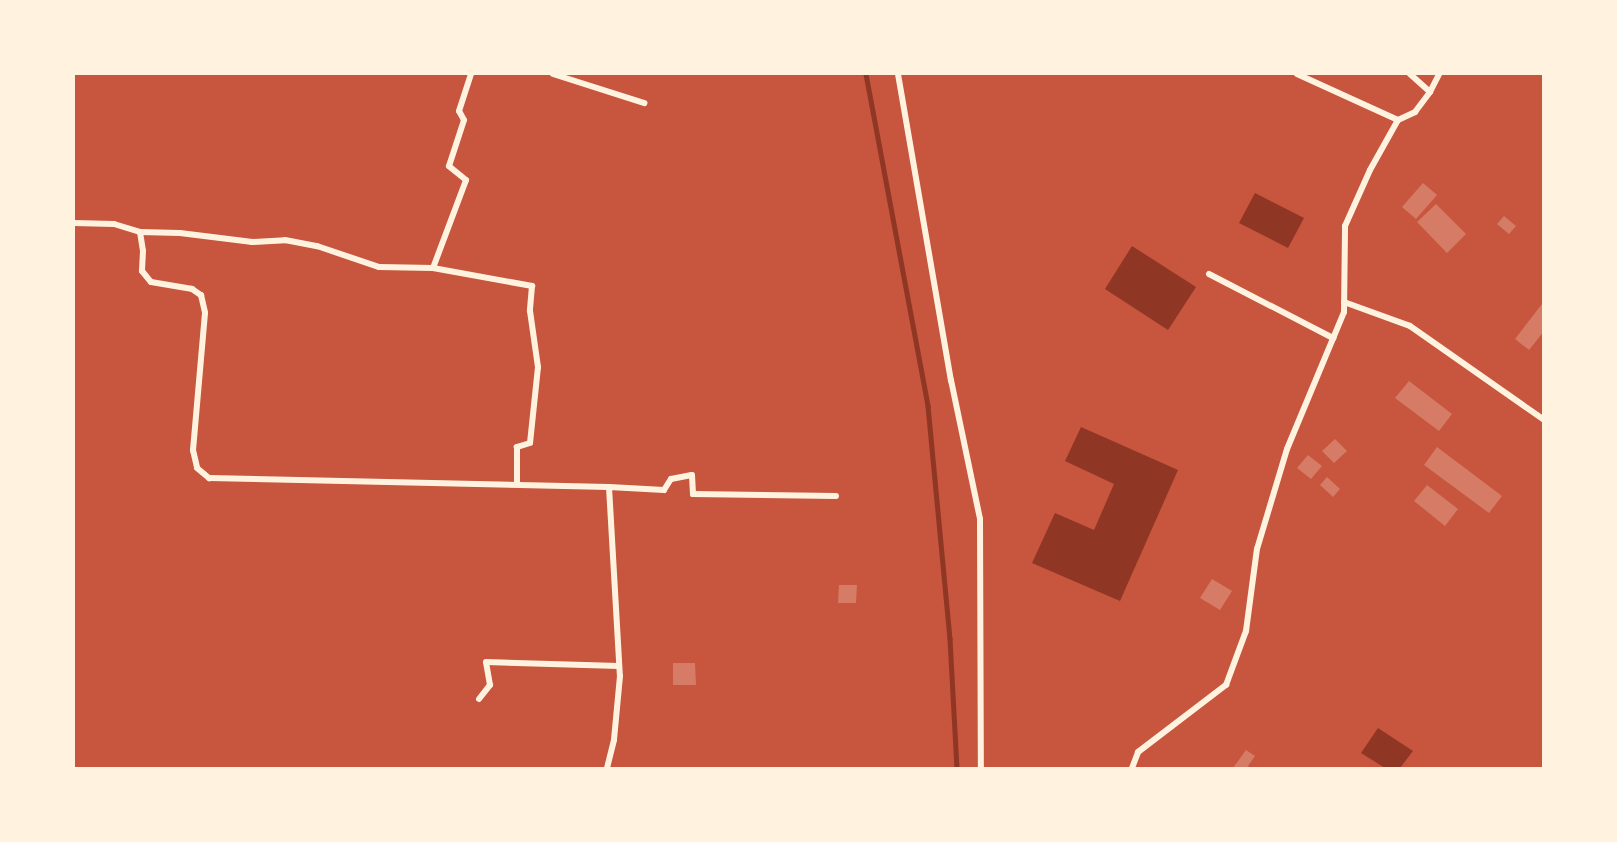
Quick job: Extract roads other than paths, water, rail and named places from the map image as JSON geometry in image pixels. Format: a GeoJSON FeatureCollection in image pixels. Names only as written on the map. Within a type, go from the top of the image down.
{"type":"FeatureCollection","features":[{"type":"Feature","properties":{"kind":"street"},"geometry":{"type":"LineString","coordinates":[[433,268],[466,180],[449,166],[464,120],[459,111],[471,74]]}},
{"type":"Feature","properties":{"kind":"street"},"geometry":{"type":"LineString","coordinates":[[552,74],[644,103]]}},
{"type":"Feature","properties":{"kind":"street"},"geometry":{"type":"LineString","coordinates":[[898,74],[951,380],[980,519],[981,768]]}},
{"type":"Feature","properties":{"kind":"street"},"geometry":{"type":"LineString","coordinates":[[1297,74],[1398,120]]}},
{"type":"Feature","properties":{"kind":"street"},"geometry":{"type":"LineString","coordinates":[[1410,74],[1430,92]]}},
{"type":"Feature","properties":{"kind":"street"},"geometry":{"type":"LineString","coordinates":[[1132,768],[1138,752],[1226,685],[1246,631],[1257,549],[1287,449],[1333,338],[1344,302],[1345,226],[1370,170],[1398,120],[1415,112],[1439,74]]}},
{"type":"Feature","properties":{"kind":"street"},"geometry":{"type":"LineString","coordinates":[[74,223],[114,224],[140,232],[180,233],[252,242],[285,240],[317,246],[379,267],[433,268],[532,286],[530,311],[538,367],[530,443],[517,447],[517,483]]}},
{"type":"Feature","properties":{"kind":"street"},"geometry":{"type":"LineString","coordinates":[[140,232],[142,271],[150,282],[192,289],[201,295],[205,313],[193,450],[197,468],[209,478],[419,485],[517,483],[664,490],[671,479],[692,475],[692,494],[836,496]]}},
{"type":"Feature","properties":{"kind":"street"},"geometry":{"type":"LineString","coordinates":[[1209,274],[1333,338]]}},
{"type":"Feature","properties":{"kind":"street"},"geometry":{"type":"LineString","coordinates":[[1344,302],[1409,326],[1544,420]]}},
{"type":"Feature","properties":{"kind":"street"},"geometry":{"type":"LineString","coordinates":[[607,768],[614,740],[619,666],[609,487]]}},
{"type":"Feature","properties":{"kind":"street"},"geometry":{"type":"LineString","coordinates":[[480,699],[490,685],[486,662],[619,666]]}},
{"type":"Feature","properties":{"kind":"waterway"},"geometry":{"type":"LineString","coordinates":[[866,74],[928,406],[950,639],[957,768]]}}]}
